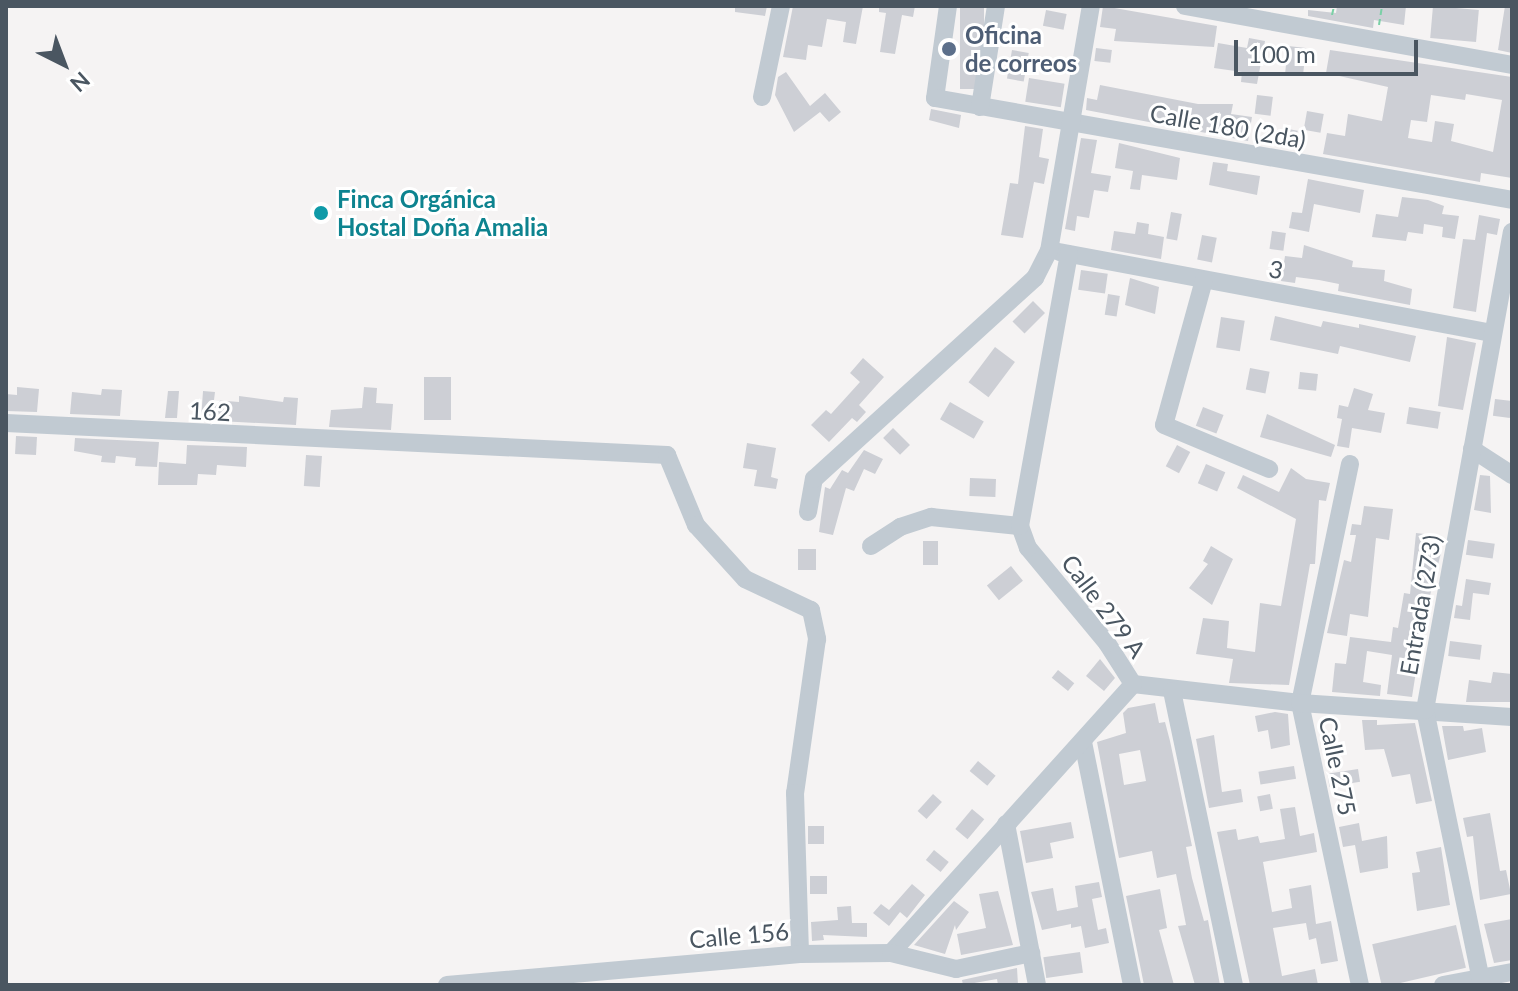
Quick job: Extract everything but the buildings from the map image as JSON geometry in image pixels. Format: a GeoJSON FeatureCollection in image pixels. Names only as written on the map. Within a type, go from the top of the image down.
{"type":"FeatureCollection","features":[{"type":"Feature","properties":{"kind":"street"},"geometry":{"type":"LineString","coordinates":[[762,97],[781,6]]}},
{"type":"Feature","properties":{"kind":"street","name":"Calle 180 (2da)"},"geometry":{"type":"LineString","coordinates":[[948,6],[935,98],[1512,200]]}},
{"type":"Feature","properties":{"kind":"street"},"geometry":{"type":"LineString","coordinates":[[980,107],[996,6]]}},
{"type":"Feature","properties":{"kind":"street"},"geometry":{"type":"LineString","coordinates":[[808,512],[814,479],[1035,278],[1049,251],[1091,6]]}},
{"type":"Feature","properties":{"kind":"street"},"geometry":{"type":"LineString","coordinates":[[1194,7],[1512,65]]}},
{"type":"Feature","properties":{"kind":"street","name":"Entrada (273)"},"geometry":{"type":"LineString","coordinates":[[1481,981],[1425,710],[1512,232]]}},
{"type":"Feature","properties":{"kind":"street","name":"3"},"geometry":{"type":"LineString","coordinates":[[1049,251],[1493,333]]}},
{"type":"Feature","properties":{"kind":"street"},"geometry":{"type":"LineString","coordinates":[[871,546],[900,527],[931,517],[1020,526],[1069,254]]}},
{"type":"Feature","properties":{"kind":"street"},"geometry":{"type":"LineString","coordinates":[[1204,280],[1164,425],[1269,469]]}},
{"type":"Feature","properties":{"kind":"street","name":"162"},"geometry":{"type":"LineString","coordinates":[[6,423],[411,446],[667,455],[696,525],[745,579],[811,610],[817,639],[795,793],[800,954]]}},
{"type":"Feature","properties":{"kind":"street"},"geometry":{"type":"LineString","coordinates":[[1472,449],[1512,475]]}},
{"type":"Feature","properties":{"kind":"street","name":"Calle 275"},"geometry":{"type":"LineString","coordinates":[[1350,464],[1300,703],[1360,985]]}},
{"type":"Feature","properties":{"kind":"street","name":"Calle 279 A"},"geometry":{"type":"LineString","coordinates":[[891,953],[1133,684],[1107,643],[1028,548],[1020,526]]}},
{"type":"Feature","properties":{"kind":"street"},"geometry":{"type":"LineString","coordinates":[[1133,684],[1172,691],[1300,703],[1512,717]]}},
{"type":"Feature","properties":{"kind":"street"},"geometry":{"type":"LineString","coordinates":[[1172,691],[1234,985]]}},
{"type":"Feature","properties":{"kind":"street"},"geometry":{"type":"LineString","coordinates":[[1083,742],[1132,985]]}},
{"type":"Feature","properties":{"kind":"street"},"geometry":{"type":"LineString","coordinates":[[1006,824],[1037,985]]}},
{"type":"Feature","properties":{"kind":"street","name":"Calle 156"},"geometry":{"type":"LineString","coordinates":[[447,985],[800,954],[891,953],[956,969],[1031,953]]}},
{"type":"Feature","properties":{"kind":"street"},"geometry":{"type":"LineString","coordinates":[[1443,985],[1481,981],[1512,972]]}},
{"type":"Feature","properties":{"kind":"path"},"geometry":{"type":"LineString","coordinates":[[1377,41],[1382,6]]}},
{"type":"Feature","properties":{"kind":"place","name":"Oficina de correos"},"geometry":{"type":"Point","coordinates":[949,49]}},
{"type":"Feature","properties":{"kind":"place","name":"Finca Orgánica Hostal Doña Amalia"},"geometry":{"type":"Point","coordinates":[321,213]}}]}
